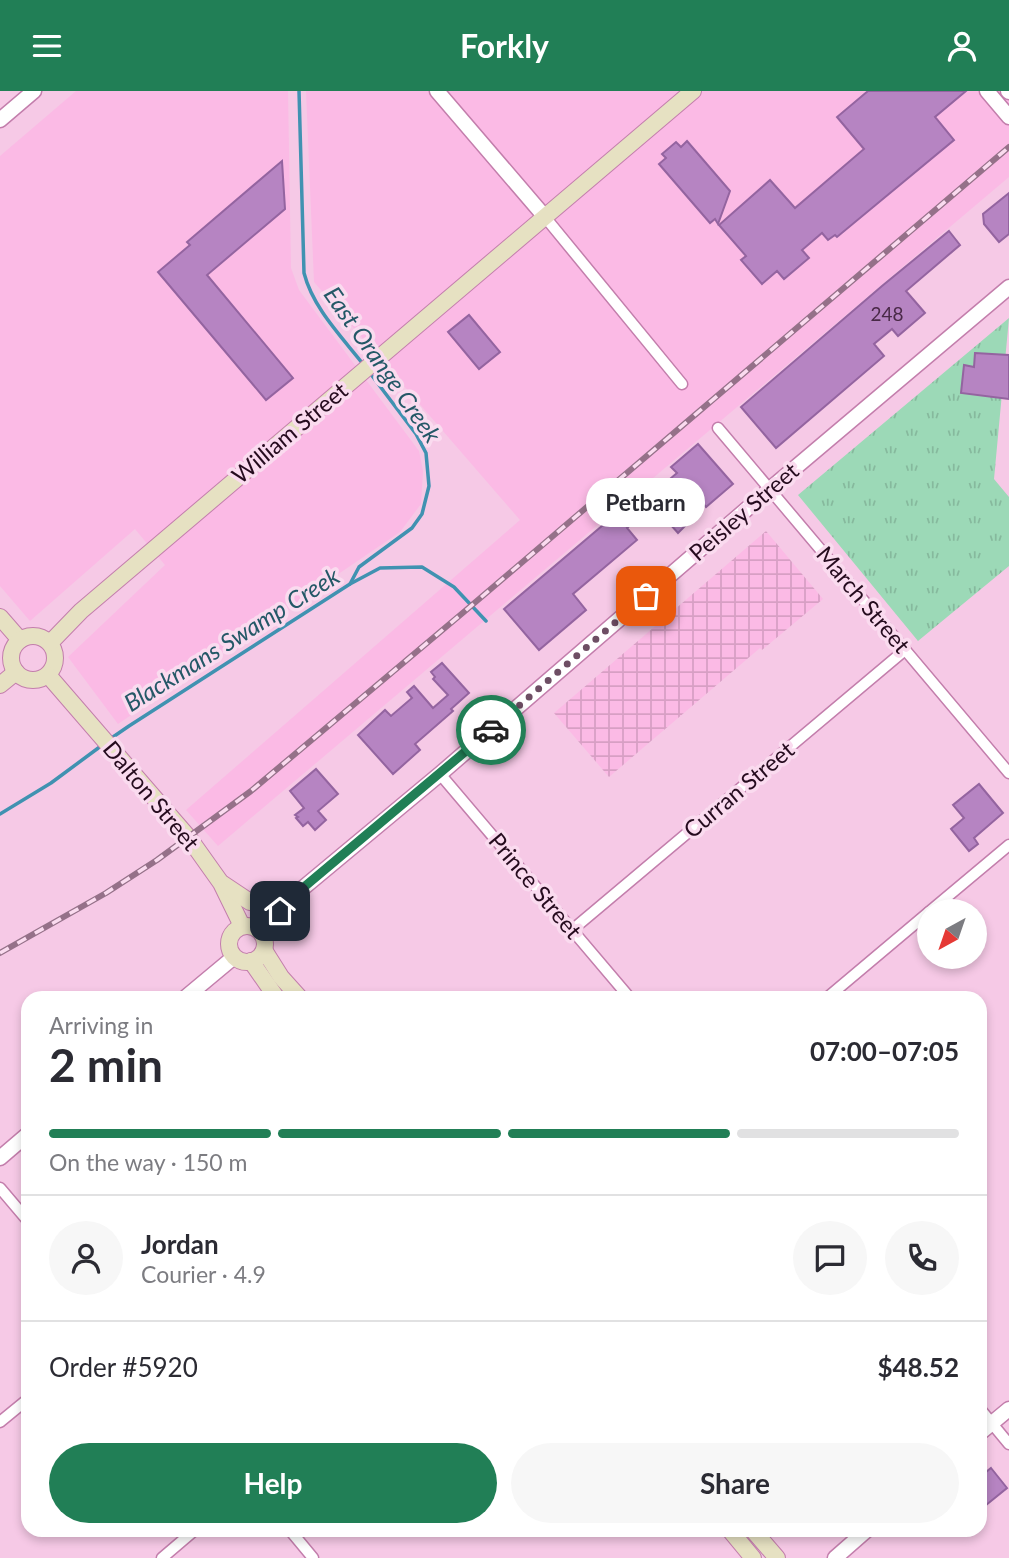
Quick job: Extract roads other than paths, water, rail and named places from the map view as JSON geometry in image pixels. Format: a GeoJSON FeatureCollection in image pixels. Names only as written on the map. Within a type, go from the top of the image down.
{"type":"FeatureCollection","features":[{"type":"Feature","properties":{"kind":"main road","name":"William Street"},"geometry":{"type":"LineString","coordinates":[[50,643],[81,611],[693,91]]}},
{"type":"Feature","properties":{"kind":"main road"},"geometry":{"type":"LineString","coordinates":[[0,617],[20,640]]}},
{"type":"Feature","properties":{"kind":"main road"},"geometry":{"type":"LineString","coordinates":[[38,636],[50,643],[54,649],[55,663],[48,675],[28,680],[16,672],[12,666],[12,652],[20,640],[38,636]]}},
{"type":"Feature","properties":{"kind":"main road"},"geometry":{"type":"LineString","coordinates":[[0,685],[16,672]]}},
{"type":"Feature","properties":{"kind":"main road","name":"Dalton Street"},"geometry":{"type":"LineString","coordinates":[[48,675],[189,838],[221,883],[242,926]]}},
{"type":"Feature","properties":{"kind":"main road"},"geometry":{"type":"LineString","coordinates":[[221,883],[250,902],[264,905],[291,898]]}},
{"type":"Feature","properties":{"kind":"main road"},"geometry":{"type":"LineString","coordinates":[[242,926],[251,926],[260,931],[264,940],[261,955],[251,961],[239,960],[230,952],[228,942],[233,932],[242,926]]}},
{"type":"Feature","properties":{"kind":"main road"},"geometry":{"type":"LineString","coordinates":[[264,950],[294,991]]}},
{"type":"Feature","properties":{"kind":"main road"},"geometry":{"type":"LineString","coordinates":[[251,961],[272,991]]}},
{"type":"Feature","properties":{"kind":"main road"},"geometry":{"type":"LineString","coordinates":[[736,1537],[753,1558]]}},
{"type":"Feature","properties":{"kind":"main road"},"geometry":{"type":"LineString","coordinates":[[759,1537],[776,1558]]}},
{"type":"Feature","properties":{"kind":"street"},"geometry":{"type":"LineString","coordinates":[[0,120],[34,91]]}},
{"type":"Feature","properties":{"kind":"street"},"geometry":{"type":"LineString","coordinates":[[437,91],[682,384]]}},
{"type":"Feature","properties":{"kind":"street"},"geometry":{"type":"LineString","coordinates":[[987,91],[1009,117]]}},
{"type":"Feature","properties":{"kind":"street","name":"Peisley Street"},"geometry":{"type":"LineString","coordinates":[[260,931],[291,898],[1009,288]]}},
{"type":"Feature","properties":{"kind":"street","name":"March Street"},"geometry":{"type":"LineString","coordinates":[[718,428],[1009,773]]}},
{"type":"Feature","properties":{"kind":"street","name":"Curran Street"},"geometry":{"type":"LineString","coordinates":[[572,930],[905,650]]}},
{"type":"Feature","properties":{"kind":"street","name":"Prince Street"},"geometry":{"type":"LineString","coordinates":[[440,774],[624,991]]}},
{"type":"Feature","properties":{"kind":"street"},"geometry":{"type":"LineString","coordinates":[[945,899],[1009,845]]}},
{"type":"Feature","properties":{"kind":"street"},"geometry":{"type":"LineString","coordinates":[[835,991],[917,922]]}},
{"type":"Feature","properties":{"kind":"street"},"geometry":{"type":"LineString","coordinates":[[194,991],[234,957]]}},
{"type":"Feature","properties":{"kind":"street"},"geometry":{"type":"LineString","coordinates":[[0,1158],[21,1140]]}},
{"type":"Feature","properties":{"kind":"street"},"geometry":{"type":"LineString","coordinates":[[0,1188],[21,1213]]}},
{"type":"Feature","properties":{"kind":"street"},"geometry":{"type":"LineString","coordinates":[[0,1422],[21,1405]]}},
{"type":"Feature","properties":{"kind":"street"},"geometry":{"type":"LineString","coordinates":[[987,1427],[1009,1409]]}},
{"type":"Feature","properties":{"kind":"street"},"geometry":{"type":"LineString","coordinates":[[987,1417],[1009,1444]]}},
{"type":"Feature","properties":{"kind":"street"},"geometry":{"type":"LineString","coordinates":[[162,1558],[187,1537]]}},
{"type":"Feature","properties":{"kind":"street"},"geometry":{"type":"LineString","coordinates":[[296,1537],[313,1558]]}},
{"type":"Feature","properties":{"kind":"street"},"geometry":{"type":"LineString","coordinates":[[835,1558],[859,1537]]}},
{"type":"Feature","properties":{"kind":"waterway","name":"East Orange Creek"},"geometry":{"type":"LineString","coordinates":[[299,91],[304,273],[321,310],[363,364]]}},
{"type":"Feature","properties":{"kind":"waterway","name":"East Orange Creek"},"geometry":{"type":"LineString","coordinates":[[350,584],[359,567],[412,528],[422,514],[429,486],[426,453],[416,434],[370,373]]}},
{"type":"Feature","properties":{"kind":"waterway","name":"Blackmans Swamp Creek"},"geometry":{"type":"LineString","coordinates":[[110,739],[350,584],[380,568],[422,567],[454,587],[486,621]]}},
{"type":"Feature","properties":{"kind":"waterway","name":"Blackmans Swamp Creek"},"geometry":{"type":"LineString","coordinates":[[0,814],[51,783],[101,746]]}},
{"type":"Feature","properties":{"kind":"railway"},"geometry":{"type":"LineString","coordinates":[[0,953],[106,893],[157,860],[251,791],[1009,147]]}},
{"type":"Feature","properties":{"kind":"place","name":"Petbarn"},"geometry":{"type":"Point","coordinates":[646,596]}}]}
